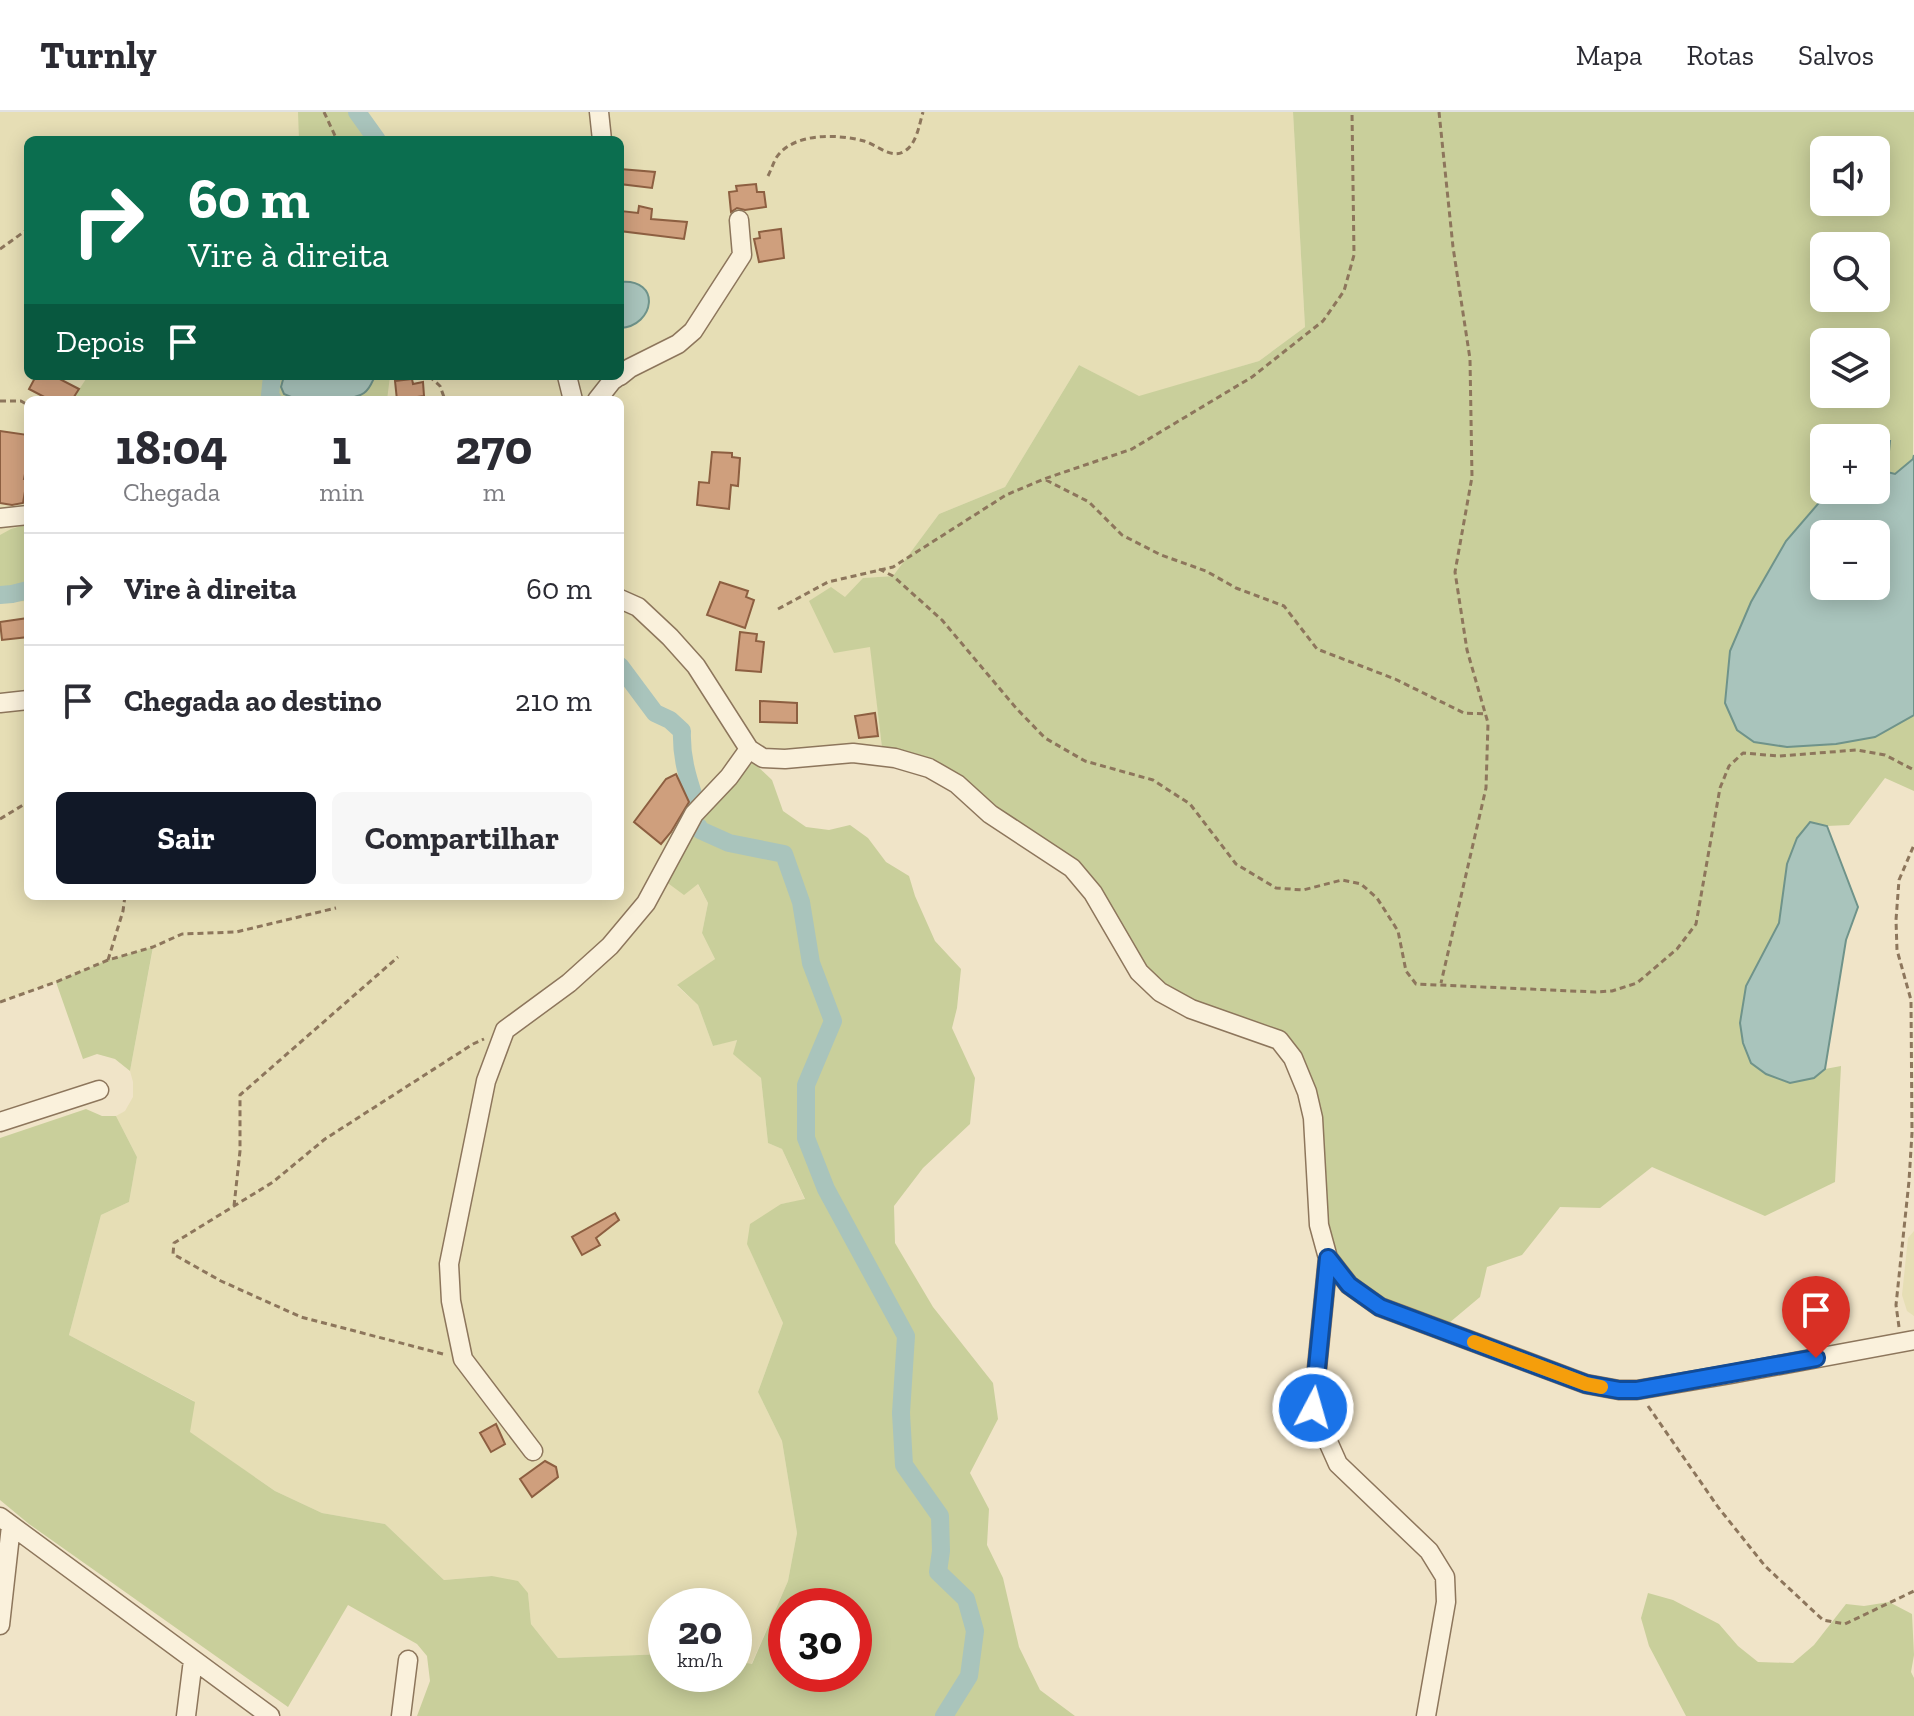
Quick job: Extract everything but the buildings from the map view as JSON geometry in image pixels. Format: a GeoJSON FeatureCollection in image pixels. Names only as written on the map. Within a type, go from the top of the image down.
{"type":"FeatureCollection","features":[{"type":"Feature","properties":{"kind":"street"},"geometry":{"type":"LineString","coordinates":[[599,112],[602,136]]}},
{"type":"Feature","properties":{"kind":"street"},"geometry":{"type":"LineString","coordinates":[[624,373],[678,344],[693,331],[742,255],[739,220]]}},
{"type":"Feature","properties":{"kind":"street"},"geometry":{"type":"LineString","coordinates":[[600,396],[614,380]]}},
{"type":"Feature","properties":{"kind":"street"},"geometry":{"type":"LineString","coordinates":[[0,518],[24,515]]}},
{"type":"Feature","properties":{"kind":"street"},"geometry":{"type":"LineString","coordinates":[[624,601],[638,607],[696,666],[749,749],[763,758],[853,753],[895,758],[929,768],[957,784],[990,814],[1072,868],[1093,893],[1139,972],[1160,992],[1191,1009],[1279,1040],[1293,1058],[1307,1092],[1313,1118],[1319,1225],[1328,1258],[1313,1408],[1338,1464],[1429,1551],[1445,1577],[1446,1602],[1426,1716]]}},
{"type":"Feature","properties":{"kind":"street"},"geometry":{"type":"LineString","coordinates":[[0,703],[24,700]]}},
{"type":"Feature","properties":{"kind":"street"},"geometry":{"type":"LineString","coordinates":[[533,1451],[463,1359],[451,1301],[449,1264],[486,1081],[505,1030],[569,983],[610,946],[646,903],[694,814],[729,777],[749,749]]}},
{"type":"Feature","properties":{"kind":"street"},"geometry":{"type":"LineString","coordinates":[[0,1122],[99,1090]]}},
{"type":"Feature","properties":{"kind":"street"},"geometry":{"type":"LineString","coordinates":[[1328,1258],[1349,1285],[1380,1307],[1586,1384],[1619,1390],[1637,1390],[1908,1341]]}},
{"type":"Feature","properties":{"kind":"street"},"geometry":{"type":"LineString","coordinates":[[0,1625],[5,1522]]}},
{"type":"Feature","properties":{"kind":"street"},"geometry":{"type":"LineString","coordinates":[[5,1522],[270,1716]]}},
{"type":"Feature","properties":{"kind":"street"},"geometry":{"type":"LineString","coordinates":[[186,1716],[193,1660]]}},
{"type":"Feature","properties":{"kind":"street"},"geometry":{"type":"LineString","coordinates":[[401,1716],[408,1660]]}},
{"type":"Feature","properties":{"kind":"path"},"geometry":{"type":"LineString","coordinates":[[324,112],[335,136]]}},
{"type":"Feature","properties":{"kind":"path"},"geometry":{"type":"LineString","coordinates":[[768,176],[777,157],[792,144],[817,137],[847,138],[867,142],[891,154],[902,153],[913,144],[923,112]]}},
{"type":"Feature","properties":{"kind":"path"},"geometry":{"type":"LineString","coordinates":[[778,609],[828,582],[893,567],[1006,495],[1132,449],[1252,377],[1323,321],[1344,291],[1354,255],[1352,112]]}},
{"type":"Feature","properties":{"kind":"path"},"geometry":{"type":"LineString","coordinates":[[1439,112],[1453,247],[1470,359],[1472,477],[1455,572],[1467,650],[1488,723],[1486,788],[1441,985]]}},
{"type":"Feature","properties":{"kind":"path"},"geometry":{"type":"LineString","coordinates":[[0,249],[24,232]]}},
{"type":"Feature","properties":{"kind":"path"},"geometry":{"type":"LineString","coordinates":[[0,401],[24,403]]}},
{"type":"Feature","properties":{"kind":"path"},"geometry":{"type":"LineString","coordinates":[[1044,479],[1089,502],[1122,535],[1161,555],[1206,571],[1236,588],[1284,606],[1317,649],[1395,679],[1464,713],[1486,714]]}},
{"type":"Feature","properties":{"kind":"path"},"geometry":{"type":"LineString","coordinates":[[879,569],[893,576],[942,620],[1045,738],[1085,761],[1153,780],[1190,804],[1236,864],[1276,888],[1303,890],[1342,880],[1361,884],[1377,898],[1398,931],[1406,971],[1416,984],[1604,992],[1637,983],[1677,949],[1696,924],[1720,788],[1729,766],[1743,753],[1779,756],[1857,750],[1885,755],[1914,770]]}},
{"type":"Feature","properties":{"kind":"path"},"geometry":{"type":"LineString","coordinates":[[0,819],[24,804]]}},
{"type":"Feature","properties":{"kind":"path"},"geometry":{"type":"LineString","coordinates":[[1908,1341],[1896,1305],[1912,1133],[1911,1000],[1897,950],[1896,920],[1899,880],[1914,845]]}},
{"type":"Feature","properties":{"kind":"path"},"geometry":{"type":"LineString","coordinates":[[108,960],[124,900]]}},
{"type":"Feature","properties":{"kind":"path"},"geometry":{"type":"LineString","coordinates":[[0,1002],[182,934],[236,932],[336,908]]}},
{"type":"Feature","properties":{"kind":"path"},"geometry":{"type":"LineString","coordinates":[[234,1206],[240,1151],[240,1095],[398,957]]}},
{"type":"Feature","properties":{"kind":"path"},"geometry":{"type":"LineString","coordinates":[[463,1359],[301,1317],[221,1281],[173,1254],[174,1243],[273,1182],[325,1139],[473,1044],[505,1030]]}},
{"type":"Feature","properties":{"kind":"path"},"geometry":{"type":"LineString","coordinates":[[1637,1390],[1718,1507],[1765,1566],[1823,1620],[1845,1624],[1914,1591]]}},
{"type":"Feature","properties":{"kind":"shaded area"},"geometry":{"type":"Polygon","coordinates":[[[0,112],[1293,112],[1305,327],[1259,361],[1139,397],[1079,365],[1005,487],[939,514],[893,576],[863,578],[883,756],[753,762],[697,883],[708,903],[702,933],[715,959],[677,986],[698,1005],[713,1046],[737,1039],[734,1054],[761,1078],[768,1143],[782,1149],[805,1200],[781,1204],[749,1248],[783,1323],[758,1392],[782,1441],[797,1533],[785,1588],[768,1588],[768,1626],[752,1663],[752,1588],[648,1588],[648,1655],[558,1658],[531,1624],[528,1593],[492,1576],[444,1580],[385,1524],[322,1513],[275,1491],[189,1432],[194,1401],[69,1335],[101,1215],[129,1202],[137,1157],[116,1116],[125,1111],[133,1097],[130,1071],[153,948],[108,960],[0,1002],[0,112]]]}},
{"type":"Feature","properties":{"kind":"shaded area"},"geometry":{"type":"Polygon","coordinates":[[[1914,1231],[1914,1316],[1907,1311],[1902,1295],[1908,1238],[1914,1231]]]}},
{"type":"Feature","properties":{"kind":"green space"},"geometry":{"type":"Polygon","coordinates":[[[298,112],[357,112],[374,136],[299,136],[298,112]]]}},
{"type":"Feature","properties":{"kind":"green space"},"geometry":{"type":"Polygon","coordinates":[[[1293,112],[1914,112],[1913,459],[1895,474],[1890,473],[1890,424],[1810,424],[1810,504],[1821,504],[1751,602],[1730,651],[1725,703],[1875,737],[1914,715],[1914,791],[1885,778],[1849,825],[1827,826],[1810,822],[1797,838],[1787,864],[1779,923],[1746,986],[1807,1080],[1825,1069],[1841,1066],[1835,1182],[1765,1216],[1652,1167],[1600,1208],[1560,1207],[1522,1255],[1487,1267],[1480,1297],[1449,1323],[1418,1311],[1380,1307],[1328,1258],[1313,1118],[1279,1040],[1160,992],[1093,893],[957,784],[883,756],[870,647],[834,653],[809,601],[831,587],[845,597],[863,578],[893,576],[939,514],[1005,487],[1079,365],[1139,396],[1259,361],[1305,327],[1293,112]]]}},
{"type":"Feature","properties":{"kind":"green space"},"geometry":{"type":"Polygon","coordinates":[[[85,380],[390,380],[388,396],[75,396],[85,380]]]}},
{"type":"Feature","properties":{"kind":"green space"},"geometry":{"type":"Polygon","coordinates":[[[24,525],[24,601],[0,602],[0,535],[24,525]]]}},
{"type":"Feature","properties":{"kind":"green space"},"geometry":{"type":"Polygon","coordinates":[[[753,762],[772,780],[783,811],[806,827],[829,830],[850,825],[868,838],[886,862],[909,876],[935,941],[961,969],[952,1028],[975,1078],[970,1124],[923,1168],[894,1206],[895,1243],[933,1307],[993,1383],[998,1419],[970,1473],[989,1509],[987,1545],[1003,1578],[1019,1647],[1040,1690],[1075,1716],[417,1716],[430,1681],[427,1656],[417,1644],[348,1605],[288,1707],[29,1524],[0,1500],[0,1138],[86,1109],[102,1116],[116,1116],[137,1157],[129,1202],[101,1215],[69,1335],[195,1402],[190,1432],[275,1491],[322,1513],[385,1524],[444,1580],[492,1576],[518,1581],[528,1593],[531,1624],[558,1658],[648,1655],[648,1692],[752,1692],[752,1664],[768,1627],[768,1692],[872,1692],[872,1588],[785,1588],[797,1533],[782,1441],[758,1392],[783,1323],[747,1244],[750,1224],[781,1204],[805,1199],[782,1149],[768,1143],[761,1078],[733,1054],[737,1040],[713,1046],[698,1005],[677,985],[715,959],[702,933],[708,903],[698,884],[684,895],[665,881],[689,831],[753,762]]]}},
{"type":"Feature","properties":{"kind":"green space"},"geometry":{"type":"Polygon","coordinates":[[[153,947],[130,1071],[115,1059],[97,1054],[83,1059],[56,982],[108,960],[153,947]]]}},
{"type":"Feature","properties":{"kind":"green space"},"geometry":{"type":"Polygon","coordinates":[[[1648,1593],[1673,1600],[1719,1624],[1738,1646],[1758,1662],[1793,1663],[1814,1645],[1846,1604],[1864,1606],[1889,1602],[1912,1614],[1914,1716],[1686,1716],[1649,1646],[1641,1618],[1648,1593]]]}},
{"type":"Feature","properties":{"kind":"water"},"geometry":{"type":"Polygon","coordinates":[[[624,282],[643,287],[648,294],[646,312],[632,325],[624,327],[624,282]]]}},
{"type":"Feature","properties":{"kind":"water"},"geometry":{"type":"Polygon","coordinates":[[[283,380],[373,380],[358,396],[289,396],[281,387],[283,380]]]}},
{"type":"Feature","properties":{"kind":"water"},"geometry":{"type":"Polygon","coordinates":[[[1914,455],[1914,715],[1875,737],[1836,744],[1787,747],[1754,742],[1737,730],[1725,703],[1730,651],[1751,602],[1786,541],[1818,504],[1890,504],[1890,473],[1895,474],[1914,455]]]}},
{"type":"Feature","properties":{"kind":"water"},"geometry":{"type":"Polygon","coordinates":[[[1810,822],[1827,826],[1858,907],[1846,940],[1825,1069],[1814,1078],[1790,1083],[1766,1074],[1751,1063],[1743,1043],[1740,1023],[1746,986],[1779,923],[1787,864],[1797,838],[1810,822]]]}},
{"type":"Feature","properties":{"kind":"waterway"},"geometry":{"type":"LineString","coordinates":[[357,112],[374,136]]}},
{"type":"Feature","properties":{"kind":"waterway"},"geometry":{"type":"LineString","coordinates":[[271,396],[272,380]]}},
{"type":"Feature","properties":{"kind":"waterway"},"geometry":{"type":"LineString","coordinates":[[0,595],[24,591]]}},
{"type":"Feature","properties":{"kind":"waterway"},"geometry":{"type":"LineString","coordinates":[[624,671],[655,713],[670,720],[682,731],[685,766],[695,800]]}},
{"type":"Feature","properties":{"kind":"waterway"},"geometry":{"type":"LineString","coordinates":[[699,827],[729,843],[784,854],[801,902],[811,963],[833,1021],[806,1085],[806,1138],[826,1189],[906,1336],[901,1413],[904,1465],[940,1516],[938,1572],[966,1599],[975,1631],[969,1676],[944,1716]]}},
{"type":"Feature","properties":{"kind":"slow traffic"},"geometry":{"type":"LineString","coordinates":[[1474,1342],[1601,1387]]}},
{"type":"Feature","properties":{"kind":"route"},"geometry":{"type":"LineString","coordinates":[[1313,1408],[1328,1258],[1349,1285],[1380,1307],[1586,1384],[1637,1390],[1816,1358]]}}]}
